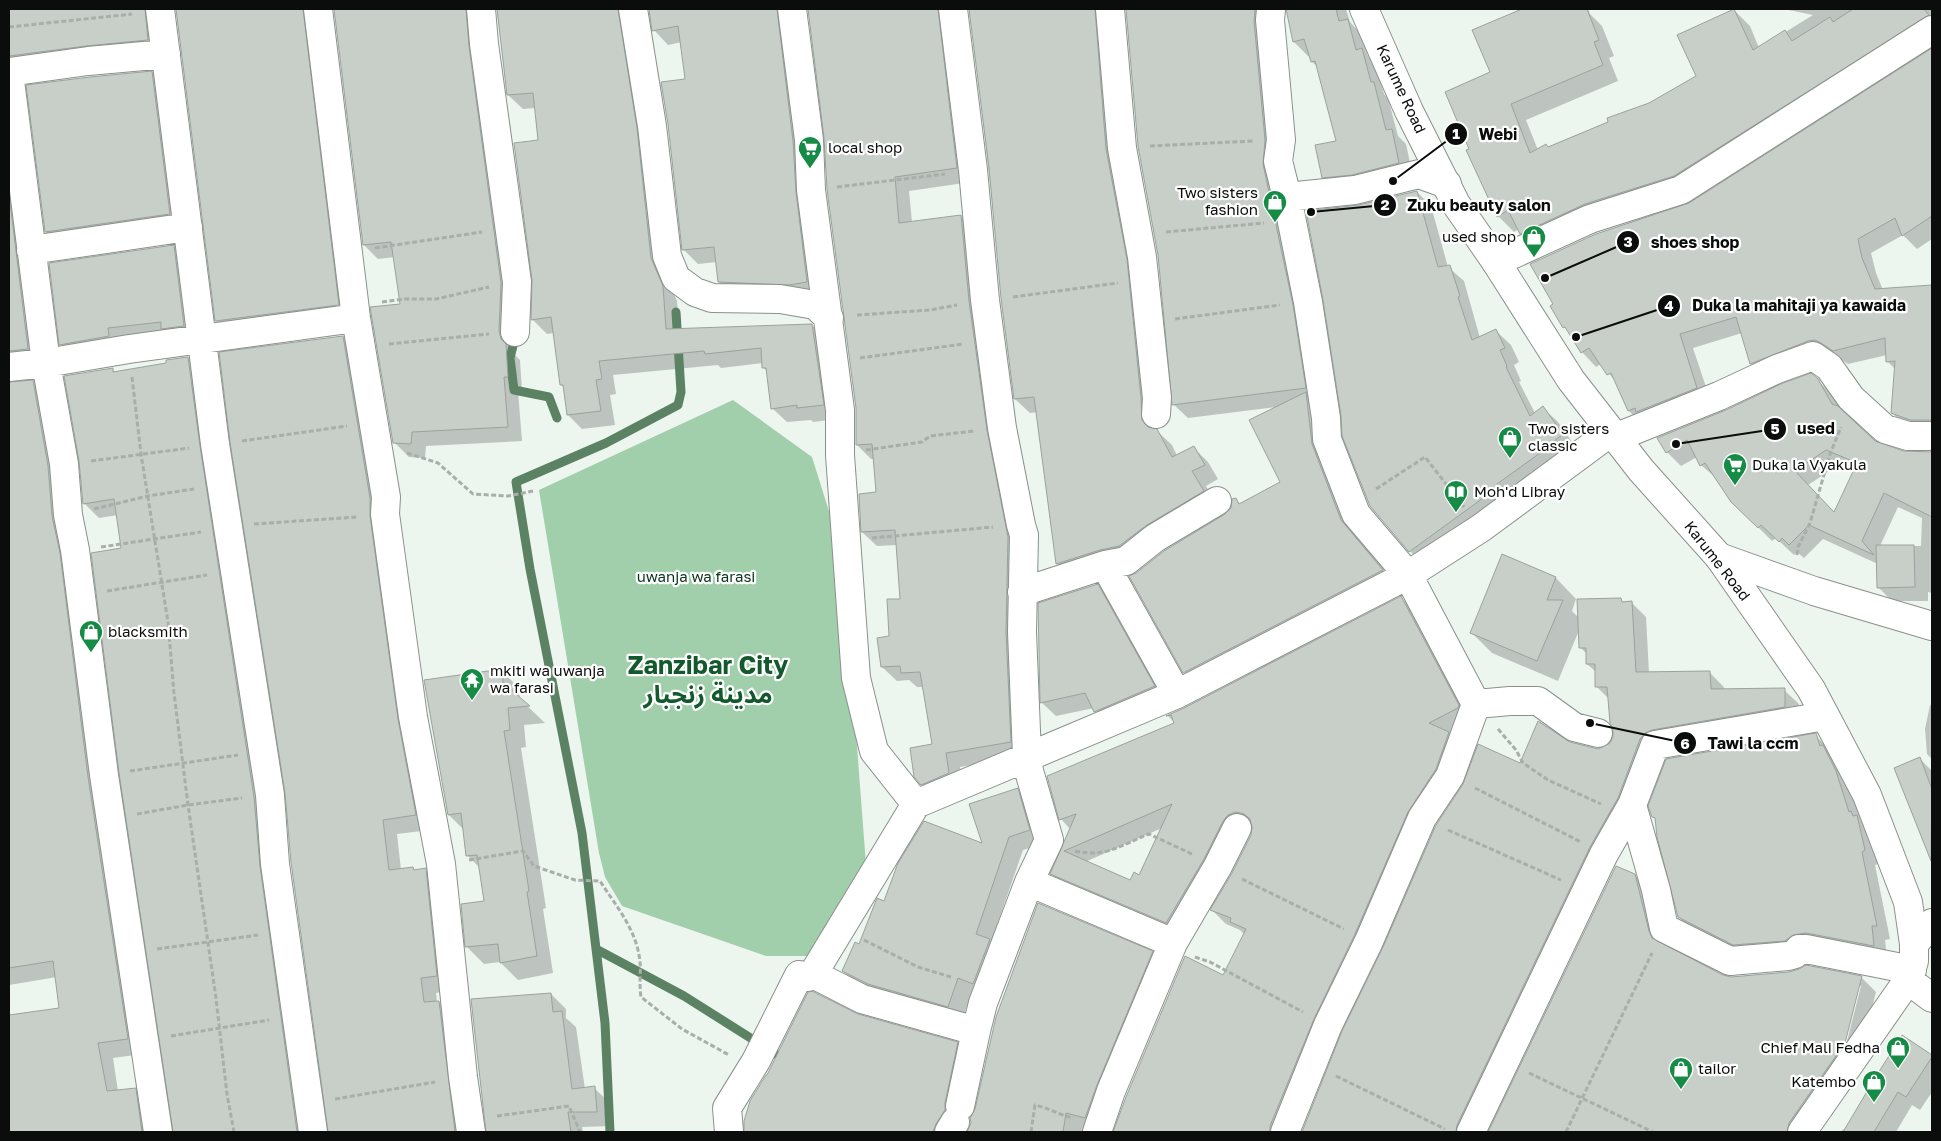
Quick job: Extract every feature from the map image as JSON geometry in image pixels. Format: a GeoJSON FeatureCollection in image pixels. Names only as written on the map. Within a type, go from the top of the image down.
{"type":"FeatureCollection","features":[{"type":"Feature","properties":{"kind":"street"},"geometry":{"type":"LineString","coordinates":[[318,9],[355,312],[372,424],[386,497],[385,514],[413,717],[441,864],[463,1077],[470,1126]]}},
{"type":"Feature","properties":{"kind":"street"},"geometry":{"type":"LineString","coordinates":[[481,9],[484,44],[517,282],[516,332]]}},
{"type":"Feature","properties":{"kind":"street"},"geometry":{"type":"LineString","coordinates":[[633,9],[652,126],[667,256],[676,278],[696,292],[712,298],[780,299],[815,305],[829,318]]}},
{"type":"Feature","properties":{"kind":"street"},"geometry":{"type":"LineString","coordinates":[[792,9],[810,140],[811,190],[840,410],[840,456],[856,678],[874,751],[916,804]]}},
{"type":"Feature","properties":{"kind":"street"},"geometry":{"type":"LineString","coordinates":[[953,9],[973,170],[990,341],[1002,428],[1024,535],[1022,676],[1027,756],[1029,771],[1049,840],[1029,882],[983,1003],[955,1120]]}},
{"type":"Feature","properties":{"kind":"street"},"geometry":{"type":"LineString","coordinates":[[1110,9],[1122,148],[1142,257],[1158,398],[1156,414]]}},
{"type":"Feature","properties":{"kind":"street"},"geometry":{"type":"LineString","coordinates":[[1271,9],[1270,20],[1281,140],[1278,161],[1290,208],[1308,302],[1326,418],[1327,439],[1356,514],[1408,575],[1476,704],[1450,776],[1422,818],[1369,941],[1328,1025],[1285,1132]]}},
{"type":"Feature","properties":{"kind":"street","name":"Karume Road"},"geometry":{"type":"LineString","coordinates":[[1364,9],[1409,111],[1456,204],[1496,262],[1571,380],[1641,470],[1718,557],[1811,689],[1867,794],[1908,902],[1911,965]]}},
{"type":"Feature","properties":{"kind":"street"},"geometry":{"type":"LineString","coordinates":[[160,10],[201,339],[227,528],[270,795],[274,864],[313,1132]]}},
{"type":"Feature","properties":{"kind":"street"},"geometry":{"type":"LineString","coordinates":[[1496,262],[1590,219],[1681,190],[1932,30]]}},
{"type":"Feature","properties":{"kind":"street"},"geometry":{"type":"LineString","coordinates":[[158,1132],[104,775],[75,550],[68,515],[64,464],[46,363],[9,73],[88,61],[166,54]]}},
{"type":"Feature","properties":{"kind":"street"},"geometry":{"type":"LineString","coordinates":[[1290,208],[1419,174],[1447,184]]}},
{"type":"Feature","properties":{"kind":"street"},"geometry":{"type":"LineString","coordinates":[[31,250],[188,228]]}},
{"type":"Feature","properties":{"kind":"street"},"geometry":{"type":"LineString","coordinates":[[9,366],[46,363],[201,339],[355,312]]}},
{"type":"Feature","properties":{"kind":"street"},"geometry":{"type":"LineString","coordinates":[[729,1132],[727,1108],[756,1061],[799,975],[808,977],[813,974],[916,804],[1177,694],[1408,575],[1614,436],[1720,396],[1776,369],[1813,356],[1829,367],[1851,398],[1885,429],[1908,436],[1932,436]]}},
{"type":"Feature","properties":{"kind":"street"},"geometry":{"type":"LineString","coordinates":[[1022,592],[1105,565],[1126,561],[1155,538],[1217,501]]}},
{"type":"Feature","properties":{"kind":"street"},"geometry":{"type":"LineString","coordinates":[[1718,557],[1794,584],[1932,626]]}},
{"type":"Feature","properties":{"kind":"street"},"geometry":{"type":"LineString","coordinates":[[1105,565],[1177,694]]}},
{"type":"Feature","properties":{"kind":"street"},"geometry":{"type":"LineString","coordinates":[[1476,704],[1538,701],[1574,727],[1598,733]]}},
{"type":"Feature","properties":{"kind":"street"},"geometry":{"type":"LineString","coordinates":[[1471,1132],[1604,854],[1630,810],[1655,745],[1825,716]]}},
{"type":"Feature","properties":{"kind":"street"},"geometry":{"type":"LineString","coordinates":[[1630,810],[1656,890],[1664,928],[1730,961],[1788,956],[1795,954],[1799,949],[1806,949],[1911,965],[1932,998]]}},
{"type":"Feature","properties":{"kind":"street"},"geometry":{"type":"LineString","coordinates":[[1098,1130],[1111,1091],[1171,946],[1218,866],[1237,828]]}},
{"type":"Feature","properties":{"kind":"street"},"geometry":{"type":"LineString","coordinates":[[1029,882],[1171,946]]}},
{"type":"Feature","properties":{"kind":"street"},"geometry":{"type":"LineString","coordinates":[[1802,1132],[1911,965],[1932,923]]}},
{"type":"Feature","properties":{"kind":"street"},"geometry":{"type":"LineString","coordinates":[[813,974],[862,999],[976,1031]]}},
{"type":"Feature","properties":{"kind":"path"},"geometry":{"type":"LineString","coordinates":[[9,28],[160,10]]}},
{"type":"Feature","properties":{"kind":"path"},"geometry":{"type":"LineString","coordinates":[[1122,148],[1281,140]]}},
{"type":"Feature","properties":{"kind":"path"},"geometry":{"type":"LineString","coordinates":[[811,190],[973,170]]}},
{"type":"Feature","properties":{"kind":"path"},"geometry":{"type":"LineString","coordinates":[[1137,234],[1290,208]]}},
{"type":"Feature","properties":{"kind":"path"},"geometry":{"type":"LineString","coordinates":[[349,254],[389,245],[510,228]]}},
{"type":"Feature","properties":{"kind":"path"},"geometry":{"type":"LineString","coordinates":[[355,312],[404,299],[436,299],[517,282]]}},
{"type":"Feature","properties":{"kind":"path"},"geometry":{"type":"LineString","coordinates":[[1148,322],[1308,302]]}},
{"type":"Feature","properties":{"kind":"path"},"geometry":{"type":"LineString","coordinates":[[361,346],[516,332]]}},
{"type":"Feature","properties":{"kind":"path"},"geometry":{"type":"LineString","coordinates":[[835,361],[990,341]]}},
{"type":"Feature","properties":{"kind":"path"},"geometry":{"type":"LineString","coordinates":[[129,349],[160,582],[168,622],[174,693],[188,805],[227,1094],[234,1132]]}},
{"type":"Feature","properties":{"kind":"path"},"geometry":{"type":"LineString","coordinates":[[1794,584],[1798,547],[1810,523],[1830,454],[1851,398]]}},
{"type":"Feature","properties":{"kind":"path"},"geometry":{"type":"LineString","coordinates":[[840,456],[881,446],[922,442],[930,436],[1002,428]]}},
{"type":"Feature","properties":{"kind":"path"},"geometry":{"type":"LineString","coordinates":[[377,443],[438,463],[473,494],[508,496],[523,494],[533,490]]}},
{"type":"Feature","properties":{"kind":"path"},"geometry":{"type":"LineString","coordinates":[[1352,503],[1426,457],[1480,528]]}},
{"type":"Feature","properties":{"kind":"path"},"geometry":{"type":"LineString","coordinates":[[68,515],[148,496],[221,485]]}},
{"type":"Feature","properties":{"kind":"path"},"geometry":{"type":"LineString","coordinates":[[75,550],[276,522],[316,521],[385,514]]}},
{"type":"Feature","properties":{"kind":"path"},"geometry":{"type":"LineString","coordinates":[[846,541],[1021,525]]}},
{"type":"Feature","properties":{"kind":"path"},"geometry":{"type":"LineString","coordinates":[[80,594],[235,571]]}},
{"type":"Feature","properties":{"kind":"path"},"geometry":{"type":"LineString","coordinates":[[1476,704],[1482,715],[1506,736],[1523,763],[1548,780],[1630,810]]}},
{"type":"Feature","properties":{"kind":"path"},"geometry":{"type":"LineString","coordinates":[[104,775],[263,751]]}},
{"type":"Feature","properties":{"kind":"path"},"geometry":{"type":"LineString","coordinates":[[1450,776],[1604,854]]}},
{"type":"Feature","properties":{"kind":"path"},"geometry":{"type":"LineString","coordinates":[[111,819],[188,805],[270,795]]}},
{"type":"Feature","properties":{"kind":"path"},"geometry":{"type":"LineString","coordinates":[[1422,818],[1587,892]]}},
{"type":"Feature","properties":{"kind":"path"},"geometry":{"type":"LineString","coordinates":[[441,864],[523,851],[534,866],[575,880],[600,881],[631,928],[640,963],[641,997],[682,1029],[732,1057],[746,1062],[756,1061]]}},
{"type":"Feature","properties":{"kind":"path"},"geometry":{"type":"LineString","coordinates":[[1566,1132],[1664,928]]}},
{"type":"Feature","properties":{"kind":"path"},"geometry":{"type":"LineString","coordinates":[[841,929],[918,967],[951,977]]}},
{"type":"Feature","properties":{"kind":"path"},"geometry":{"type":"LineString","coordinates":[[131,952],[285,931]]}},
{"type":"Feature","properties":{"kind":"path"},"geometry":{"type":"LineString","coordinates":[[1171,946],[1210,962],[1328,1025]]}},
{"type":"Feature","properties":{"kind":"path"},"geometry":{"type":"LineString","coordinates":[[144,1041],[296,1016]]}},
{"type":"Feature","properties":{"kind":"path"},"geometry":{"type":"LineString","coordinates":[[1506,1061],[1653,1132]]}},
{"type":"Feature","properties":{"kind":"path"},"geometry":{"type":"LineString","coordinates":[[1312,1065],[1452,1132]]}},
{"type":"Feature","properties":{"kind":"path"},"geometry":{"type":"LineString","coordinates":[[309,1104],[463,1077]]}},
{"type":"Feature","properties":{"kind":"path"},"geometry":{"type":"LineString","coordinates":[[1031,1132],[1034,1123],[1035,1105],[1045,1107],[1059,1115],[1080,1119],[1098,1130]]}},
{"type":"Feature","properties":{"kind":"path"},"geometry":{"type":"LineString","coordinates":[[470,1126],[544,1108],[569,1106],[580,1132]]}},
{"type":"Feature","properties":{"kind":"green space","name":"uwanja wa farasi"},"geometry":{"type":"Polygon","coordinates":[[[733,400],[812,457],[832,521],[857,746],[866,865],[810,956],[766,956],[622,906],[605,877],[599,853],[539,490],[733,400]]]}},
{"type":"Feature","properties":{"kind":"building"},"geometry":{"type":"Polygon","coordinates":[[[9,9],[145,9],[148,40],[9,56],[9,9]]]}},
{"type":"Feature","properties":{"kind":"building"},"geometry":{"type":"Polygon","coordinates":[[[176,9],[303,9],[339,305],[215,321],[176,9]]]}},
{"type":"Feature","properties":{"kind":"building"},"geometry":{"type":"Polygon","coordinates":[[[334,9],[466,9],[469,46],[501,283],[499,331],[501,339],[506,344],[508,377],[504,377],[508,427],[412,432],[411,444],[393,443],[370,307],[400,304],[391,242],[363,245],[334,9]]]}},
{"type":"Feature","properties":{"kind":"building"},"geometry":{"type":"Polygon","coordinates":[[[497,9],[618,9],[637,128],[651,258],[663,286],[666,329],[812,324],[824,405],[797,408],[797,405],[771,409],[766,368],[762,368],[761,348],[705,354],[704,351],[599,361],[602,379],[596,380],[601,411],[567,415],[563,385],[560,385],[551,317],[531,320],[532,280],[514,143],[538,140],[533,93],[507,95],[497,9]]]}},
{"type":"Feature","properties":{"kind":"building"},"geometry":{"type":"Polygon","coordinates":[[[649,9],[777,9],[807,282],[789,285],[718,282],[714,247],[682,250],[668,124],[661,82],[685,79],[678,26],[652,31],[649,9]]]}},
{"type":"Feature","properties":{"kind":"building"},"geometry":{"type":"Polygon","coordinates":[[[808,9],[938,9],[957,168],[895,177],[899,223],[961,215],[969,301],[987,430],[1008,537],[1006,632],[1011,742],[946,753],[949,773],[921,785],[914,777],[910,748],[932,744],[920,672],[901,673],[900,666],[881,667],[877,638],[889,636],[887,599],[900,599],[895,530],[861,532],[859,494],[876,492],[872,444],[856,445],[856,408],[827,189],[824,138],[808,9]]]}},
{"type":"Feature","properties":{"kind":"building"},"geometry":{"type":"Polygon","coordinates":[[[969,9],[1095,9],[1106,149],[1127,259],[1142,420],[1148,427],[1157,429],[1172,457],[1194,446],[1205,465],[1192,471],[1204,491],[1147,525],[1119,546],[1056,564],[1034,397],[1014,399],[1001,298],[989,168],[969,9]]]}},
{"type":"Feature","properties":{"kind":"building"},"geometry":{"type":"Polygon","coordinates":[[[1126,9],[1255,9],[1254,21],[1265,140],[1263,164],[1293,305],[1306,388],[1172,405],[1158,255],[1138,146],[1126,9]]]}},
{"type":"Feature","properties":{"kind":"building"},"geometry":{"type":"Polygon","coordinates":[[[1286,9],[1336,9],[1339,21],[1348,19],[1356,50],[1362,48],[1371,82],[1374,82],[1386,130],[1392,129],[1399,163],[1352,175],[1322,178],[1315,145],[1336,141],[1315,61],[1311,62],[1304,39],[1293,42],[1286,9]]]}},
{"type":"Feature","properties":{"kind":"building"},"geometry":{"type":"Polygon","coordinates":[[[1522,9],[1587,9],[1599,40],[1594,42],[1603,65],[1511,104],[1530,153],[1546,144],[1548,147],[1608,122],[1607,118],[1649,103],[1696,76],[1677,35],[1734,9],[1753,50],[1785,30],[1792,41],[1830,17],[1833,22],[1853,9],[1924,9],[1929,15],[1674,176],[1585,204],[1520,234],[1508,210],[1497,217],[1466,150],[1469,149],[1445,92],[1490,72],[1472,30],[1522,9]]]}},
{"type":"Feature","properties":{"kind":"building"},"geometry":{"type":"Polygon","coordinates":[[[1932,48],[1932,216],[1902,236],[1895,218],[1858,239],[1862,258],[1875,289],[1932,285],[1932,420],[1910,420],[1891,413],[1895,361],[1886,362],[1885,338],[1833,351],[1815,340],[1808,341],[1750,364],[1736,317],[1680,334],[1697,388],[1636,412],[1635,408],[1628,411],[1611,373],[1607,375],[1589,348],[1581,353],[1565,327],[1563,328],[1550,306],[1553,304],[1530,264],[1596,234],[1689,203],[1932,48]]]}},
{"type":"Feature","properties":{"kind":"building"},"geometry":{"type":"Polygon","coordinates":[[[152,71],[170,214],[45,232],[26,85],[152,71]]]}},
{"type":"Feature","properties":{"kind":"building"},"geometry":{"type":"Polygon","coordinates":[[[1417,191],[1438,267],[1450,265],[1472,340],[1496,329],[1505,348],[1500,350],[1506,367],[1530,416],[1543,406],[1563,434],[1554,443],[1497,484],[1498,486],[1479,501],[1409,552],[1370,506],[1342,436],[1341,416],[1323,300],[1306,211],[1359,205],[1417,191]]]}},
{"type":"Feature","properties":{"kind":"building"},"geometry":{"type":"Polygon","coordinates":[[[9,194],[28,349],[9,351],[9,194]]]}},
{"type":"Feature","properties":{"kind":"building"},"geometry":{"type":"Polygon","coordinates":[[[174,245],[184,326],[161,329],[161,322],[108,328],[109,336],[59,345],[49,263],[174,245]]]}},
{"type":"Feature","properties":{"kind":"building"},"geometry":{"type":"Polygon","coordinates":[[[343,336],[370,498],[370,516],[398,719],[416,815],[383,820],[389,870],[413,867],[414,870],[426,868],[437,976],[421,978],[424,1002],[439,1001],[455,1132],[328,1132],[291,862],[285,793],[230,442],[219,352],[343,336]]]}},
{"type":"Feature","properties":{"kind":"building"},"geometry":{"type":"Polygon","coordinates":[[[188,357],[254,797],[260,866],[297,1132],[173,1132],[119,773],[91,553],[121,548],[114,499],[83,504],[79,461],[64,376],[113,368],[113,372],[166,363],[166,360],[188,357]]]}},
{"type":"Feature","properties":{"kind":"building"},"geometry":{"type":"Polygon","coordinates":[[[1811,373],[1818,379],[1832,404],[1838,406],[1875,441],[1904,451],[1932,452],[1932,517],[1884,493],[1862,541],[1874,555],[1809,525],[1789,545],[1782,538],[1779,542],[1761,525],[1758,528],[1731,502],[1705,463],[1700,466],[1687,440],[1666,453],[1657,438],[1726,410],[1783,383],[1811,373]],[[1826,450],[1795,471],[1834,512],[1857,463],[1826,450]]]}},
{"type":"Feature","properties":{"kind":"building"},"geometry":{"type":"Polygon","coordinates":[[[33,380],[48,466],[52,516],[60,553],[88,777],[128,1039],[98,1043],[107,1091],[136,1088],[142,1132],[9,1132],[9,1015],[59,1008],[53,961],[9,968],[9,382],[33,380]]]}},
{"type":"Feature","properties":{"kind":"building"},"geometry":{"type":"Polygon","coordinates":[[[1306,392],[1312,444],[1341,520],[1383,570],[1183,673],[1129,576],[1136,573],[1164,551],[1225,514],[1231,508],[1232,499],[1236,498],[1239,504],[1280,482],[1249,420],[1306,392]]]}},
{"type":"Feature","properties":{"kind":"building"},"geometry":{"type":"Polygon","coordinates":[[[1876,545],[1914,545],[1915,587],[1877,588],[1876,545]]]}},
{"type":"Feature","properties":{"kind":"building"},"geometry":{"type":"Polygon","coordinates":[[[1502,554],[1556,577],[1547,600],[1563,600],[1537,661],[1470,633],[1502,554]]]}},
{"type":"Feature","properties":{"kind":"building"},"geometry":{"type":"Polygon","coordinates":[[[1098,584],[1155,686],[1094,712],[1085,693],[1040,703],[1038,603],[1098,584]]]}},
{"type":"Feature","properties":{"kind":"building"},"geometry":{"type":"Polygon","coordinates":[[[1401,596],[1459,705],[1458,708],[1429,723],[1449,732],[1436,769],[1408,812],[1355,934],[1314,1019],[1270,1126],[1270,1132],[1113,1132],[1185,956],[1223,975],[1246,929],[1230,922],[1231,918],[1210,910],[1232,873],[1251,835],[1250,819],[1244,814],[1236,812],[1228,815],[1223,821],[1204,859],[1166,923],[1050,874],[1076,814],[1059,820],[1047,776],[1174,723],[1171,715],[1166,716],[1401,596]],[[1172,804],[1064,851],[1130,880],[1134,872],[1139,875],[1172,804]]]}},
{"type":"Feature","properties":{"kind":"building"},"geometry":{"type":"Polygon","coordinates":[[[1621,598],[1622,602],[1632,601],[1636,672],[1710,671],[1711,689],[1785,688],[1785,707],[1652,730],[1645,733],[1640,739],[1618,798],[1590,847],[1457,1125],[1456,1132],[1302,1132],[1342,1031],[1383,947],[1436,825],[1463,784],[1478,744],[1520,763],[1538,721],[1570,742],[1598,749],[1610,743],[1613,737],[1613,729],[1610,723],[1607,687],[1595,687],[1595,664],[1586,664],[1586,648],[1579,648],[1577,599],[1621,598]]]}},
{"type":"Feature","properties":{"kind":"building"},"geometry":{"type":"Polygon","coordinates":[[[502,669],[503,683],[530,706],[508,708],[510,730],[504,731],[529,891],[527,892],[537,956],[500,963],[498,944],[465,947],[461,904],[484,901],[477,855],[466,856],[461,813],[448,815],[424,680],[502,669]]]}},
{"type":"Feature","properties":{"kind":"building"},"geometry":{"type":"Polygon","coordinates":[[[1816,733],[1820,746],[1823,745],[1836,771],[1849,812],[1851,811],[1853,816],[1857,815],[1865,850],[1862,852],[1877,926],[1872,926],[1874,946],[1806,933],[1793,935],[1785,941],[1733,945],[1678,917],[1657,837],[1655,818],[1652,817],[1648,806],[1666,759],[1816,733]]]}},
{"type":"Feature","properties":{"kind":"building"},"geometry":{"type":"Polygon","coordinates":[[[1920,757],[1932,789],[1931,861],[1894,768],[1920,757]]]}},
{"type":"Feature","properties":{"kind":"building"},"geometry":{"type":"Polygon","coordinates":[[[1018,788],[1030,830],[1009,837],[976,934],[990,939],[973,984],[958,978],[948,1007],[868,984],[842,971],[855,942],[859,944],[877,898],[884,901],[898,863],[924,821],[982,843],[969,804],[1018,788]]]}},
{"type":"Feature","properties":{"kind":"building"},"geometry":{"type":"Polygon","coordinates":[[[1616,866],[1635,874],[1652,938],[1723,975],[1731,977],[1789,972],[1806,965],[1862,976],[1845,1043],[1789,1123],[1787,1132],[1488,1132],[1616,866]]]}},
{"type":"Feature","properties":{"kind":"building"},"geometry":{"type":"Polygon","coordinates":[[[1038,903],[1153,951],[1085,1118],[1066,1113],[1063,1132],[967,1132],[971,1123],[970,1118],[975,1109],[996,1017],[1038,903]]]}},
{"type":"Feature","properties":{"kind":"building"},"geometry":{"type":"Polygon","coordinates":[[[812,991],[858,1014],[958,1042],[945,1110],[933,1132],[744,1132],[744,1121],[750,1101],[767,1075],[808,992],[812,991]]]}},
{"type":"Feature","properties":{"kind":"building"},"geometry":{"type":"Polygon","coordinates":[[[551,993],[553,1012],[562,1011],[572,1089],[595,1086],[597,1112],[568,1112],[571,1132],[486,1132],[471,999],[551,993]]]}},
{"type":"Feature","properties":{"kind":"building"},"geometry":{"type":"Polygon","coordinates":[[[1902,1035],[1932,1055],[1932,1057],[1906,1097],[1898,1092],[1874,1132],[1843,1132],[1875,1078],[1902,1035]]]}},
{"type":"Feature","properties":{"kind":"waterway"},"geometry":{"type":"LineString","coordinates":[[610,1132],[605,1023],[582,833],[530,569],[516,482],[606,443],[678,405],[681,392],[676,312]]}},
{"type":"Feature","properties":{"kind":"waterway"},"geometry":{"type":"LineString","coordinates":[[516,334],[510,358],[514,390],[549,397],[557,418]]}},
{"type":"Feature","properties":{"kind":"waterway"},"geometry":{"type":"LineString","coordinates":[[596,949],[684,996],[779,1056],[788,1059]]}},
{"type":"Feature","properties":{"kind":"place","name":"local shop"},"geometry":{"type":"Point","coordinates":[810,169]}},
{"type":"Feature","properties":{"kind":"place","name":"Webi"},"geometry":{"type":"Point","coordinates":[1393,181]}},
{"type":"Feature","properties":{"kind":"place","name":"Zuku beauty salon"},"geometry":{"type":"Point","coordinates":[1311,212]}},
{"type":"Feature","properties":{"kind":"place","name":"Two sisters fashion"},"geometry":{"type":"Point","coordinates":[1275,223]}},
{"type":"Feature","properties":{"kind":"place","name":"used shop"},"geometry":{"type":"Point","coordinates":[1534,258]}},
{"type":"Feature","properties":{"kind":"place","name":"shoes shop"},"geometry":{"type":"Point","coordinates":[1545,278]}},
{"type":"Feature","properties":{"kind":"place","name":"Duka la mahitaji ya kawaida"},"geometry":{"type":"Point","coordinates":[1576,337]}},
{"type":"Feature","properties":{"kind":"place","name":"used"},"geometry":{"type":"Point","coordinates":[1676,444]}},
{"type":"Feature","properties":{"kind":"place","name":"Two sisters classic"},"geometry":{"type":"Point","coordinates":[1510,459]}},
{"type":"Feature","properties":{"kind":"place","name":"Duka la Vyakula"},"geometry":{"type":"Point","coordinates":[1735,486]}},
{"type":"Feature","properties":{"kind":"place","name":"Moh'd Libray"},"geometry":{"type":"Point","coordinates":[1456,513]}},
{"type":"Feature","properties":{"kind":"place","name":"blacksmith"},"geometry":{"type":"Point","coordinates":[91,653]}},
{"type":"Feature","properties":{"kind":"place","name":"mkiti wa uwanja wa farasi"},"geometry":{"type":"Point","coordinates":[472,701]}},
{"type":"Feature","properties":{"kind":"place","name":"Tawi la ccm"},"geometry":{"type":"Point","coordinates":[1590,723]}},
{"type":"Feature","properties":{"kind":"place","name":"Chief Mali Fedha"},"geometry":{"type":"Point","coordinates":[1898,1069]}},
{"type":"Feature","properties":{"kind":"place","name":"tailor"},"geometry":{"type":"Point","coordinates":[1681,1090]}},
{"type":"Feature","properties":{"kind":"place","name":"Katembo"},"geometry":{"type":"Point","coordinates":[1874,1103]}},
{"type":"Feature","properties":{"kind":"district","name":"Zanzibar City مدينة زنجبار"},"geometry":{"type":"Point","coordinates":[708,680]}}]}
